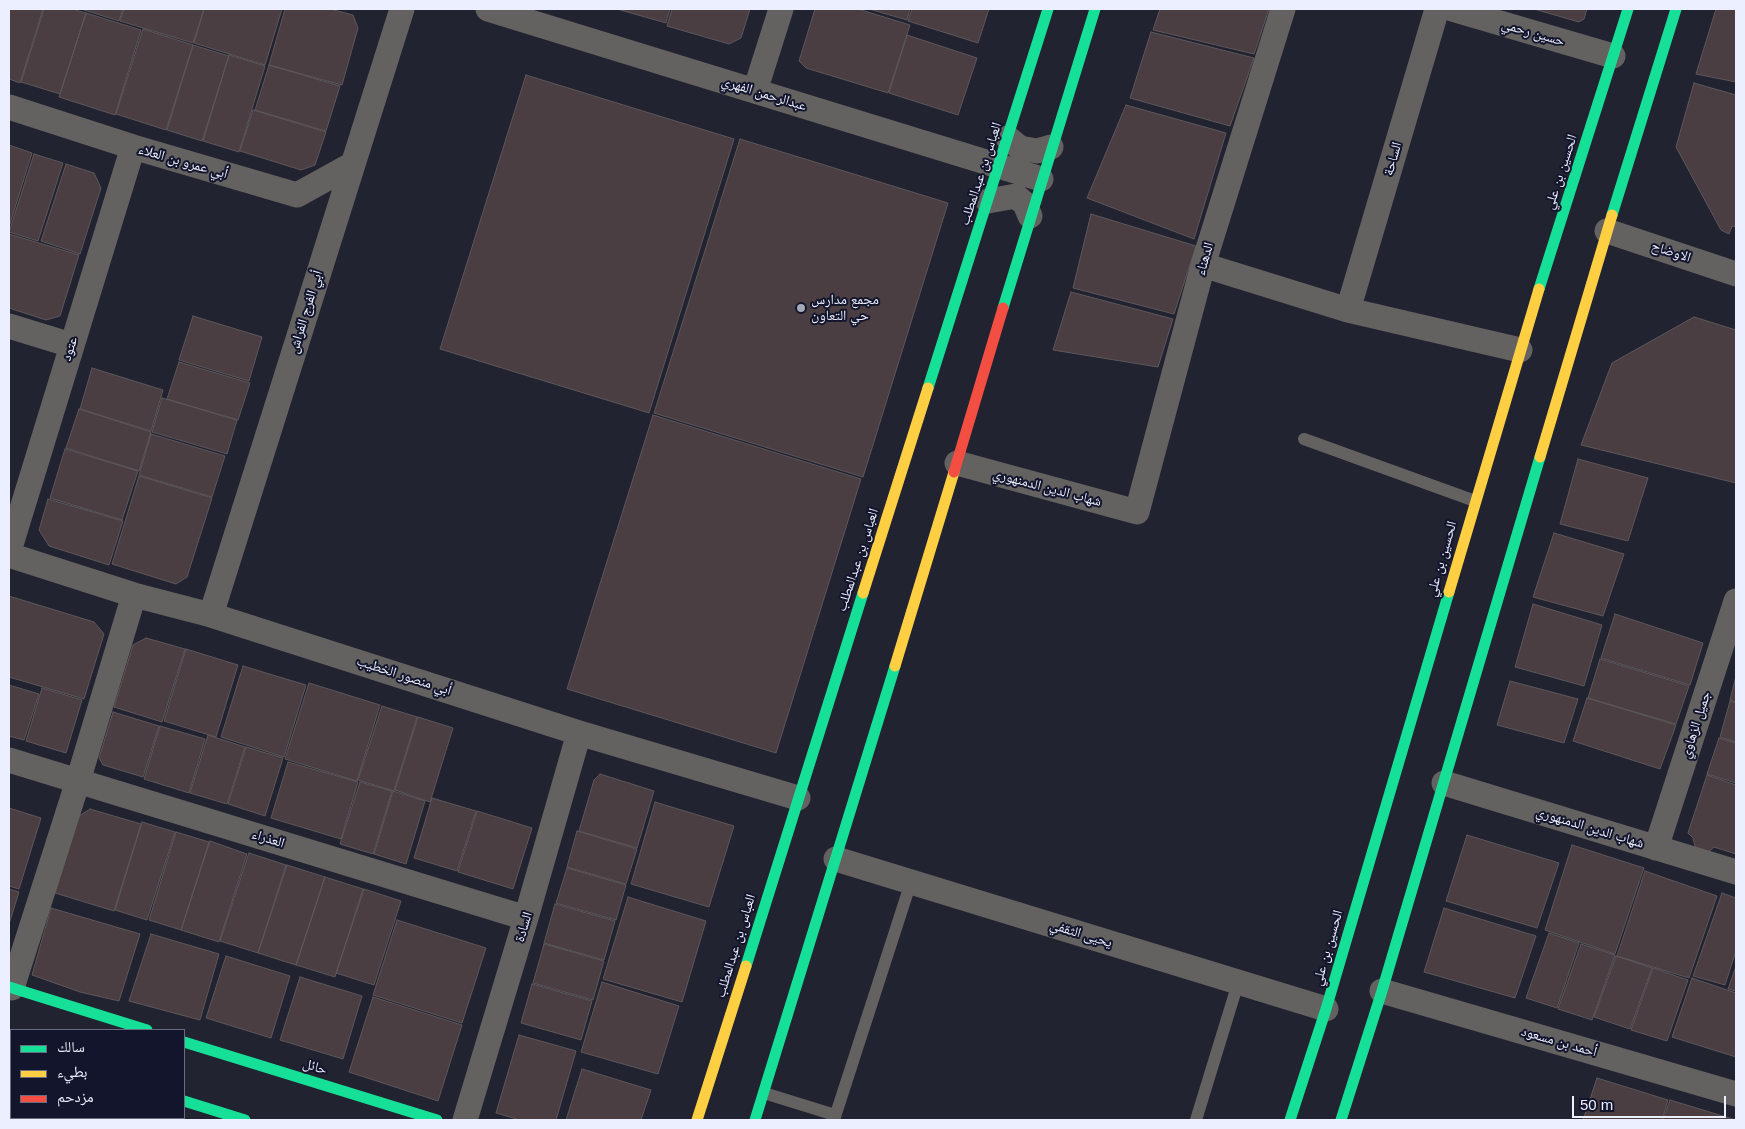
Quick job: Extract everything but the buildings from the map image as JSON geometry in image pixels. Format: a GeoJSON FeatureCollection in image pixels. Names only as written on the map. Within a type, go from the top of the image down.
{"type":"FeatureCollection","features":[{"type":"Feature","properties":{"kind":"street","name":"أبي الفرج الفراش"},"geometry":{"type":"LineString","coordinates":[[211,615],[402,9]]}},
{"type":"Feature","properties":{"kind":"street","name":"عبدالرحمن الفهري"},"geometry":{"type":"LineString","coordinates":[[488,9],[1041,179]]}},
{"type":"Feature","properties":{"kind":"street"},"geometry":{"type":"LineString","coordinates":[[755,91],[781,9]]}},
{"type":"Feature","properties":{"kind":"street","name":"العباس بن عبدالمطلب"},"geometry":{"type":"LineString","coordinates":[[697,1120],[1048,9]]}},
{"type":"Feature","properties":{"kind":"street"},"geometry":{"type":"LineString","coordinates":[[755,1120],[958,464],[1041,179],[1096,9]]}},
{"type":"Feature","properties":{"kind":"street","name":"الدهناء"},"geometry":{"type":"LineString","coordinates":[[1138,512],[1203,265],[1283,9]]}},
{"type":"Feature","properties":{"kind":"street","name":"الساحة"},"geometry":{"type":"LineString","coordinates":[[1348,310],[1437,9]]}},
{"type":"Feature","properties":{"kind":"street","name":"حسين رحمي"},"geometry":{"type":"LineString","coordinates":[[1452,9],[1613,56]]}},
{"type":"Feature","properties":{"kind":"street","name":"الحسين بن علي"},"geometry":{"type":"LineString","coordinates":[[1290,1120],[1326,1009],[1520,350],[1628,9]]}},
{"type":"Feature","properties":{"kind":"street"},"geometry":{"type":"LineString","coordinates":[[1341,1120],[1444,783],[1607,231],[1676,9]]}},
{"type":"Feature","properties":{"kind":"street","name":"أبي عمرو بن العلاء"},"geometry":{"type":"LineString","coordinates":[[9,106],[133,147],[297,195],[353,164]]}},
{"type":"Feature","properties":{"kind":"street"},"geometry":{"type":"LineString","coordinates":[[1008,138],[1020,148],[1036,152],[1051,147]]}},
{"type":"Feature","properties":{"kind":"street","name":"عتود"},"geometry":{"type":"LineString","coordinates":[[9,551],[133,147]]}},
{"type":"Feature","properties":{"kind":"street"},"geometry":{"type":"LineString","coordinates":[[988,201],[1016,196],[1025,204],[1030,216]]}},
{"type":"Feature","properties":{"kind":"street","name":"الاوضاح"},"geometry":{"type":"LineString","coordinates":[[1607,231],[1736,274]]}},
{"type":"Feature","properties":{"kind":"street"},"geometry":{"type":"LineString","coordinates":[[1203,265],[1348,310],[1520,350]]}},
{"type":"Feature","properties":{"kind":"street"},"geometry":{"type":"LineString","coordinates":[[9,326],[71,345]]}},
{"type":"Feature","properties":{"kind":"street","name":"شهاب الدين الدمنهوري"},"geometry":{"type":"LineString","coordinates":[[958,464],[1138,512]]}},
{"type":"Feature","properties":{"kind":"street","name":"أبي منصور الخطيب"},"geometry":{"type":"LineString","coordinates":[[9,555],[134,595],[211,615],[580,733],[798,798]]}},
{"type":"Feature","properties":{"kind":"street"},"geometry":{"type":"LineString","coordinates":[[134,595],[78,781],[10,988],[144,1029]]}},
{"type":"Feature","properties":{"kind":"street","name":"جميل الزهاوي"},"geometry":{"type":"LineString","coordinates":[[1656,848],[1736,601]]}},
{"type":"Feature","properties":{"kind":"street","name":"السادة"},"geometry":{"type":"LineString","coordinates":[[465,1120],[580,733]]}},
{"type":"Feature","properties":{"kind":"street","name":"العذراء"},"geometry":{"type":"LineString","coordinates":[[9,760],[526,918]]}},
{"type":"Feature","properties":{"kind":"street","name":"شهاب الدين الدمنهوري"},"geometry":{"type":"LineString","coordinates":[[1444,783],[1736,872]]}},
{"type":"Feature","properties":{"kind":"street","name":"يحيى الثقفي"},"geometry":{"type":"LineString","coordinates":[[836,859],[1326,1009]]}},
{"type":"Feature","properties":{"kind":"street","name":"أحمد بن مسعود"},"geometry":{"type":"LineString","coordinates":[[1382,990],[1736,1094]]}},
{"type":"Feature","properties":{"kind":"street","name":"حائل"},"geometry":{"type":"LineString","coordinates":[[185,1042],[437,1120]]}},
{"type":"Feature","properties":{"kind":"street"},"geometry":{"type":"LineString","coordinates":[[185,1101],[245,1120]]}},
{"type":"Feature","properties":{"kind":"lane"},"geometry":{"type":"LineString","coordinates":[[1304,439],[1475,501]]}},
{"type":"Feature","properties":{"kind":"lane"},"geometry":{"type":"LineString","coordinates":[[764,1093],[834,1118],[911,882]]}},
{"type":"Feature","properties":{"kind":"lane"},"geometry":{"type":"LineString","coordinates":[[1196,1120],[1238,983]]}},
{"type":"Feature","properties":{"kind":"traffic: fast"},"geometry":{"type":"LineString","coordinates":[[928,388],[1048,9]]}},
{"type":"Feature","properties":{"kind":"traffic: fast"},"geometry":{"type":"LineString","coordinates":[[1003,308],[1095,9]]}},
{"type":"Feature","properties":{"kind":"traffic: fast"},"geometry":{"type":"LineString","coordinates":[[1539,289],[1628,9]]}},
{"type":"Feature","properties":{"kind":"traffic: fast"},"geometry":{"type":"LineString","coordinates":[[1612,215],[1676,9]]}},
{"type":"Feature","properties":{"kind":"traffic: fast"},"geometry":{"type":"LineString","coordinates":[[1341,1120],[1382,991],[1540,457]]}},
{"type":"Feature","properties":{"kind":"traffic: fast"},"geometry":{"type":"LineString","coordinates":[[1290,1120],[1326,1009],[1449,592]]}},
{"type":"Feature","properties":{"kind":"traffic: fast"},"geometry":{"type":"LineString","coordinates":[[746,966],[863,593]]}},
{"type":"Feature","properties":{"kind":"traffic: fast"},"geometry":{"type":"LineString","coordinates":[[755,1120],[895,666]]}},
{"type":"Feature","properties":{"kind":"traffic: fast"},"geometry":{"type":"LineString","coordinates":[[9,987],[144,1029]]}},
{"type":"Feature","properties":{"kind":"traffic: fast"},"geometry":{"type":"LineString","coordinates":[[185,1042],[437,1120]]}},
{"type":"Feature","properties":{"kind":"traffic: fast"},"geometry":{"type":"LineString","coordinates":[[185,1101],[245,1120]]}},
{"type":"Feature","properties":{"kind":"traffic: slow"},"geometry":{"type":"LineString","coordinates":[[1540,457],[1612,215]]}},
{"type":"Feature","properties":{"kind":"traffic: slow"},"geometry":{"type":"LineString","coordinates":[[1449,592],[1539,289]]}},
{"type":"Feature","properties":{"kind":"traffic: slow"},"geometry":{"type":"LineString","coordinates":[[863,593],[928,388]]}},
{"type":"Feature","properties":{"kind":"traffic: slow"},"geometry":{"type":"LineString","coordinates":[[895,666],[954,472]]}},
{"type":"Feature","properties":{"kind":"traffic: slow"},"geometry":{"type":"LineString","coordinates":[[697,1120],[746,966]]}},
{"type":"Feature","properties":{"kind":"traffic: jam"},"geometry":{"type":"LineString","coordinates":[[954,472],[1003,308]]}},
{"type":"Feature","properties":{"kind":"place","name":"مجمع مدارس حي التعاون"},"geometry":{"type":"Point","coordinates":[801,308]}}]}
